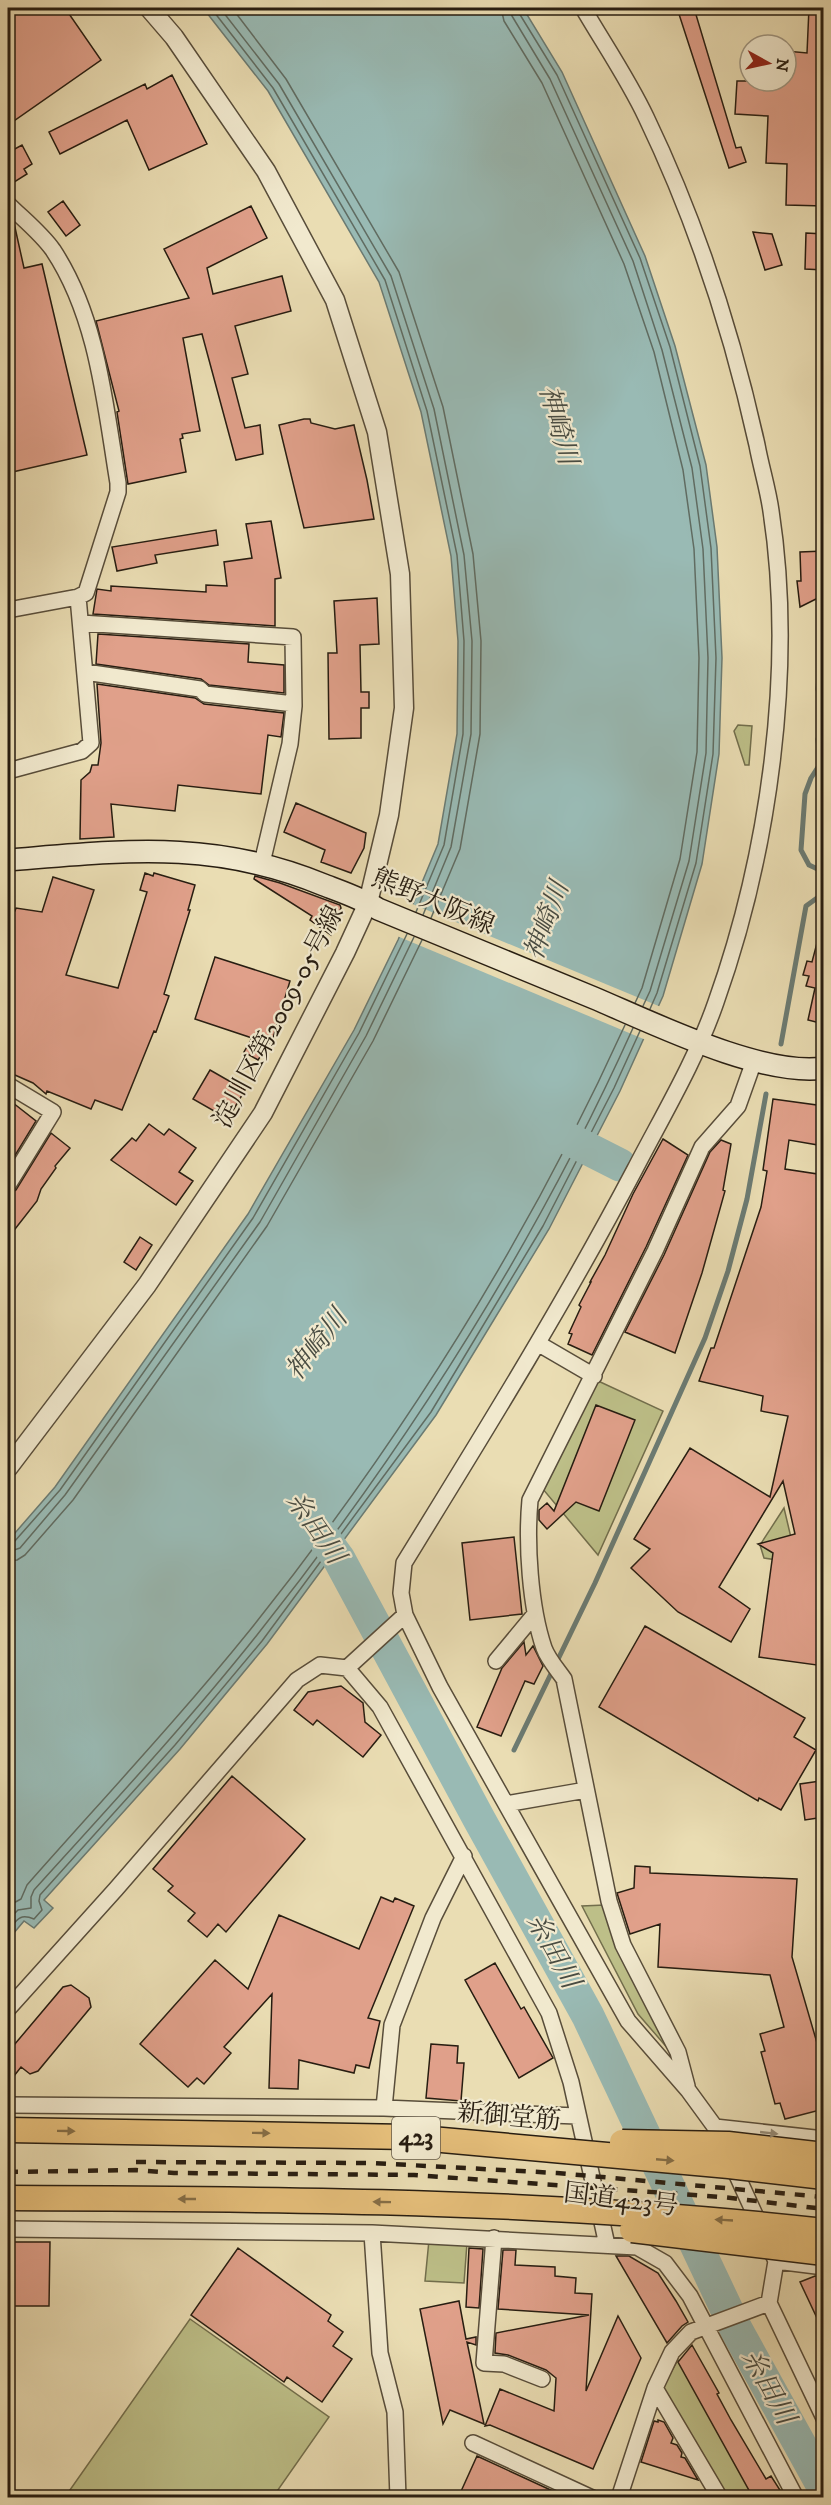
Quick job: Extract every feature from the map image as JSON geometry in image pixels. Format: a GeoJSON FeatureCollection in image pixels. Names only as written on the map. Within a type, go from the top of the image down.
{"type":"FeatureCollection","features":[{"type":"Feature","properties":{"kind":"highway","name":"新御堂筋"},"geometry":{"type":"LineString","coordinates":[[8,2130],[409,2137],[729,2166],[824,2177]]}},
{"type":"Feature","properties":{"kind":"highway","name":"国道423号"},"geometry":{"type":"LineString","coordinates":[[409,2137],[728,2144],[824,2155]]}},
{"type":"Feature","properties":{"kind":"highway"},"geometry":{"type":"LineString","coordinates":[[8,2198],[411,2202],[737,2221],[824,2230]]}},
{"type":"Feature","properties":{"kind":"highway","name":"国道423号"},"geometry":{"type":"LineString","coordinates":[[411,2202],[824,2253]]}},
{"type":"Feature","properties":{"kind":"main road","name":"熊野大阪線"},"geometry":{"type":"LineString","coordinates":[[8,860],[139,850],[189,851],[262,863],[307,878],[693,1039],[754,1060],[804,1071],[824,1068]]}},
{"type":"Feature","properties":{"kind":"street","name":"淀川区第2009-05号線"},"geometry":{"type":"LineString","coordinates":[[8,1468],[147,1285],[263,1113],[345,953],[373,906],[390,815],[404,708],[400,574],[377,432],[335,300],[266,171],[174,37],[149,8]]}},
{"type":"Feature","properties":{"kind":"street"},"geometry":{"type":"LineString","coordinates":[[583,8],[645,115],[705,256],[745,391],[771,511],[779,625],[778,707],[770,787],[748,892],[717,1001],[693,1039],[610,1216],[538,1344],[404,1563],[400,1619],[628,2021],[688,2090],[715,2127],[776,2261],[769,2303],[824,2418]]}},
{"type":"Feature","properties":{"kind":"street"},"geometry":{"type":"LineString","coordinates":[[8,204],[51,248],[72,282],[88,327],[105,404],[118,492],[86,593],[78,597],[8,610]]}},
{"type":"Feature","properties":{"kind":"street"},"geometry":{"type":"LineString","coordinates":[[8,771],[82,751],[91,744],[78,597]]}},
{"type":"Feature","properties":{"kind":"street"},"geometry":{"type":"LineString","coordinates":[[81,623],[208,630],[293,638],[294,704],[290,744],[262,863]]}},
{"type":"Feature","properties":{"kind":"street"},"geometry":{"type":"LineString","coordinates":[[85,672],[200,689],[205,694],[294,704]]}},
{"type":"Feature","properties":{"kind":"street"},"geometry":{"type":"LineString","coordinates":[[688,2090],[678,2052],[623,1945],[609,1901],[564,1679],[544,1650],[535,1614],[527,1528],[530,1500],[655,1251],[702,1147],[738,1106],[754,1060]]}},
{"type":"Feature","properties":{"kind":"street"},"geometry":{"type":"LineString","coordinates":[[8,1085],[53,1112],[8,1185]]}},
{"type":"Feature","properties":{"kind":"street"},"geometry":{"type":"LineString","coordinates":[[538,1344],[594,1376]]}},
{"type":"Feature","properties":{"kind":"street"},"geometry":{"type":"LineString","coordinates":[[496,1661],[535,1614]]}},
{"type":"Feature","properties":{"kind":"street"},"geometry":{"type":"LineString","coordinates":[[347,1668],[400,1619]]}},
{"type":"Feature","properties":{"kind":"street"},"geometry":{"type":"LineString","coordinates":[[8,2008],[116,1889],[297,1680],[320,1665],[347,1668],[380,1707],[549,2013],[571,2082],[607,2245]]}},
{"type":"Feature","properties":{"kind":"street"},"geometry":{"type":"LineString","coordinates":[[506,1804],[586,1790]]}},
{"type":"Feature","properties":{"kind":"street"},"geometry":{"type":"LineString","coordinates":[[384,2108],[392,2025],[433,1918],[464,1856]]}},
{"type":"Feature","properties":{"kind":"street"},"geometry":{"type":"LineString","coordinates":[[8,2105],[384,2108],[577,2116]]}},
{"type":"Feature","properties":{"kind":"street"},"geometry":{"type":"LineString","coordinates":[[715,2127],[824,2139]]}},
{"type":"Feature","properties":{"kind":"street"},"geometry":{"type":"LineString","coordinates":[[8,2229],[372,2233],[638,2247],[665,2263],[690,2296],[796,2498]]}},
{"type":"Feature","properties":{"kind":"street"},"geometry":{"type":"LineString","coordinates":[[372,2233],[380,2353],[395,2412],[398,2498]]}},
{"type":"Feature","properties":{"kind":"street"},"geometry":{"type":"LineString","coordinates":[[494,2238],[484,2362],[504,2364],[542,2379]]}},
{"type":"Feature","properties":{"kind":"street"},"geometry":{"type":"LineString","coordinates":[[776,2261],[824,2267]]}},
{"type":"Feature","properties":{"kind":"street"},"geometry":{"type":"LineString","coordinates":[[619,2498],[655,2388],[672,2352],[691,2332],[769,2303]]}},
{"type":"Feature","properties":{"kind":"street"},"geometry":{"type":"LineString","coordinates":[[655,2388],[720,2498]]}},
{"type":"Feature","properties":{"kind":"street"},"geometry":{"type":"LineString","coordinates":[[473,2443],[592,2498]]}},
{"type":"Feature","properties":{"kind":"green space"},"geometry":{"type":"Polygon","coordinates":[[[738,725],[752,726],[749,765],[745,765],[734,731],[738,725]]]}},
{"type":"Feature","properties":{"kind":"green space"},"geometry":{"type":"Polygon","coordinates":[[[596,1380],[663,1411],[598,1555],[542,1488],[596,1380]]]}},
{"type":"Feature","properties":{"kind":"green space"},"geometry":{"type":"Polygon","coordinates":[[[784,1508],[797,1563],[764,1558],[760,1545],[784,1508]]]}},
{"type":"Feature","properties":{"kind":"green space"},"geometry":{"type":"Polygon","coordinates":[[[605,1905],[670,2051],[638,2014],[582,1906],[605,1905]]]}},
{"type":"Feature","properties":{"kind":"green space"},"geometry":{"type":"Polygon","coordinates":[[[429,2240],[467,2243],[464,2283],[425,2281],[429,2240]]]}},
{"type":"Feature","properties":{"kind":"green space"},"geometry":{"type":"Polygon","coordinates":[[[190,2319],[329,2417],[273,2497],[65,2497],[190,2319]]]}},
{"type":"Feature","properties":{"kind":"green space"},"geometry":{"type":"Polygon","coordinates":[[[678,2360],[757,2497],[727,2497],[662,2388],[678,2360]]]}},
{"type":"Feature","properties":{"kind":"water","name":"神崎川"},"geometry":{"type":"Polygon","coordinates":[[[203,8],[523,8],[562,72],[645,256],[675,346],[706,465],[717,547],[722,658],[719,754],[702,864],[663,996],[620,1091],[549,1229],[436,1415],[267,1644],[180,1749],[44,1900],[53,1908],[34,1928],[24,1921],[8,1940],[8,1541],[55,1487],[248,1214],[354,1030],[398,940],[438,844],[457,734],[458,641],[451,556],[421,412],[379,282],[268,91],[203,8]]]}},
{"type":"Feature","properties":{"kind":"pier"},"geometry":{"type":"Polygon","coordinates":[[[410,903],[661,1007],[646,1040],[397,936],[410,903]]]}},
{"type":"Feature","properties":{"kind":"building"},"geometry":{"type":"Polygon","coordinates":[[[8,8],[65,8],[101,60],[8,125],[8,8]]]}},
{"type":"Feature","properties":{"kind":"building"},"geometry":{"type":"Polygon","coordinates":[[[677,8],[694,8],[736,148],[741,147],[746,162],[729,168],[677,8]]]}},
{"type":"Feature","properties":{"kind":"building"},"geometry":{"type":"Polygon","coordinates":[[[809,8],[824,8],[824,206],[786,205],[787,164],[766,163],[768,116],[735,114],[737,81],[738,93],[798,93],[798,52],[807,53],[809,8]]]}},
{"type":"Feature","properties":{"kind":"building"},"geometry":{"type":"Polygon","coordinates":[[[172,75],[207,144],[149,170],[127,120],[60,154],[49,132],[145,84],[147,89],[172,75]]]}},
{"type":"Feature","properties":{"kind":"building"},"geometry":{"type":"Polygon","coordinates":[[[8,141],[13,150],[22,145],[32,164],[24,169],[27,174],[8,186],[8,141]]]}},
{"type":"Feature","properties":{"kind":"building"},"geometry":{"type":"Polygon","coordinates":[[[63,201],[80,225],[66,236],[48,212],[63,201]]]}},
{"type":"Feature","properties":{"kind":"building"},"geometry":{"type":"Polygon","coordinates":[[[251,206],[267,238],[207,268],[213,294],[282,276],[291,311],[235,326],[248,374],[232,378],[245,428],[260,425],[263,454],[236,460],[202,334],[183,338],[200,431],[182,434],[183,438],[180,439],[186,472],[128,484],[117,412],[119,411],[96,321],[189,298],[164,249],[251,206]]]}},
{"type":"Feature","properties":{"kind":"building"},"geometry":{"type":"Polygon","coordinates":[[[14,223],[24,268],[42,264],[87,455],[8,473],[8,224],[14,223]]]}},
{"type":"Feature","properties":{"kind":"building"},"geometry":{"type":"Polygon","coordinates":[[[753,232],[772,234],[782,265],[765,270],[753,232]]]}},
{"type":"Feature","properties":{"kind":"building"},"geometry":{"type":"Polygon","coordinates":[[[806,233],[824,234],[824,270],[805,269],[806,233]]]}},
{"type":"Feature","properties":{"kind":"building"},"geometry":{"type":"Polygon","coordinates":[[[310,419],[311,423],[335,429],[354,425],[374,519],[304,528],[279,425],[310,419]]]}},
{"type":"Feature","properties":{"kind":"building"},"geometry":{"type":"Polygon","coordinates":[[[271,521],[281,578],[275,579],[275,626],[93,614],[97,589],[111,591],[111,586],[206,592],[206,585],[227,586],[224,562],[252,558],[246,524],[271,521]]]}},
{"type":"Feature","properties":{"kind":"building"},"geometry":{"type":"Polygon","coordinates":[[[216,530],[218,545],[155,555],[157,563],[117,571],[112,547],[216,530]]]}},
{"type":"Feature","properties":{"kind":"building"},"geometry":{"type":"Polygon","coordinates":[[[824,551],[824,595],[800,607],[797,581],[801,581],[800,552],[824,551]]]}},
{"type":"Feature","properties":{"kind":"building"},"geometry":{"type":"Polygon","coordinates":[[[377,598],[379,644],[360,645],[361,692],[369,692],[369,708],[361,708],[361,738],[329,739],[328,653],[337,653],[334,601],[377,598]]]}},
{"type":"Feature","properties":{"kind":"building"},"geometry":{"type":"Polygon","coordinates":[[[98,634],[249,644],[248,662],[284,665],[284,693],[209,685],[201,679],[96,664],[98,634]]]}},
{"type":"Feature","properties":{"kind":"building"},"geometry":{"type":"Polygon","coordinates":[[[97,684],[195,698],[204,704],[284,713],[281,737],[268,735],[261,794],[178,785],[175,811],[111,804],[114,837],[80,839],[81,780],[90,772],[92,765],[98,765],[101,743],[97,684]]]}},
{"type":"Feature","properties":{"kind":"building"},"geometry":{"type":"Polygon","coordinates":[[[296,803],[366,833],[364,848],[351,873],[321,862],[325,850],[284,832],[296,803]]]}},
{"type":"Feature","properties":{"kind":"building"},"geometry":{"type":"Polygon","coordinates":[[[145,873],[153,876],[154,873],[195,885],[188,910],[190,910],[164,994],[169,996],[122,1110],[95,1100],[91,1109],[47,1091],[46,1094],[33,1083],[8,1072],[8,910],[15,911],[16,908],[42,912],[53,877],[94,890],[66,975],[118,988],[147,892],[140,890],[145,873]]]}},
{"type":"Feature","properties":{"kind":"building"},"geometry":{"type":"Polygon","coordinates":[[[255,876],[340,905],[341,908],[331,935],[310,920],[312,916],[254,879],[255,876]]]}},
{"type":"Feature","properties":{"kind":"building"},"geometry":{"type":"Polygon","coordinates":[[[818,939],[824,940],[824,1024],[808,1020],[815,988],[806,986],[809,976],[803,975],[807,961],[812,962],[818,939]]]}},
{"type":"Feature","properties":{"kind":"building"},"geometry":{"type":"Polygon","coordinates":[[[215,957],[290,981],[273,1038],[258,1060],[244,1052],[252,1038],[195,1019],[215,957]]]}},
{"type":"Feature","properties":{"kind":"building"},"geometry":{"type":"Polygon","coordinates":[[[210,1070],[245,1090],[228,1119],[193,1099],[210,1070]]]}},
{"type":"Feature","properties":{"kind":"building"},"geometry":{"type":"Polygon","coordinates":[[[8,1099],[36,1121],[8,1167],[8,1099]]]}},
{"type":"Feature","properties":{"kind":"building"},"geometry":{"type":"Polygon","coordinates":[[[773,1099],[824,1106],[824,1146],[789,1140],[785,1169],[824,1175],[824,1666],[759,1657],[773,1553],[758,1544],[795,1534],[783,1481],[719,1587],[750,1609],[731,1642],[678,1612],[631,1568],[650,1549],[634,1539],[690,1448],[770,1497],[788,1416],[761,1411],[763,1396],[699,1381],[711,1348],[714,1348],[761,1207],[767,1171],[763,1170],[773,1099]]]}},
{"type":"Feature","properties":{"kind":"building"},"geometry":{"type":"Polygon","coordinates":[[[149,1124],[164,1135],[169,1129],[196,1148],[179,1172],[193,1181],[176,1205],[111,1160],[132,1138],[136,1141],[149,1124]]]}},
{"type":"Feature","properties":{"kind":"building"},"geometry":{"type":"Polygon","coordinates":[[[51,1133],[70,1148],[55,1166],[56,1168],[41,1189],[37,1201],[8,1238],[8,1195],[16,1190],[51,1133]]]}},
{"type":"Feature","properties":{"kind":"building"},"geometry":{"type":"Polygon","coordinates":[[[663,1139],[688,1155],[646,1247],[592,1355],[568,1344],[572,1334],[569,1333],[590,1282],[663,1139]]]}},
{"type":"Feature","properties":{"kind":"building"},"geometry":{"type":"Polygon","coordinates":[[[721,1140],[731,1144],[723,1190],[725,1191],[702,1273],[675,1353],[625,1332],[664,1255],[710,1152],[721,1140]]]}},
{"type":"Feature","properties":{"kind":"building"},"geometry":{"type":"Polygon","coordinates":[[[140,1237],[152,1245],[136,1270],[124,1262],[140,1237]]]}},
{"type":"Feature","properties":{"kind":"building"},"geometry":{"type":"Polygon","coordinates":[[[596,1405],[635,1420],[599,1511],[576,1502],[547,1529],[539,1520],[539,1510],[547,1503],[554,1511],[596,1405]]]}},
{"type":"Feature","properties":{"kind":"building"},"geometry":{"type":"Polygon","coordinates":[[[514,1537],[522,1614],[470,1620],[462,1543],[514,1537]]]}},
{"type":"Feature","properties":{"kind":"building"},"geometry":{"type":"Polygon","coordinates":[[[645,1626],[805,1718],[794,1737],[816,1750],[781,1810],[759,1798],[758,1801],[599,1707],[645,1626]]]}},
{"type":"Feature","properties":{"kind":"building"},"geometry":{"type":"Polygon","coordinates":[[[524,1642],[526,1655],[533,1646],[543,1666],[534,1684],[525,1681],[501,1736],[477,1727],[502,1668],[524,1642]]]}},
{"type":"Feature","properties":{"kind":"building"},"geometry":{"type":"Polygon","coordinates":[[[341,1686],[363,1703],[365,1722],[381,1735],[363,1757],[317,1720],[313,1725],[294,1710],[308,1692],[341,1686]]]}},
{"type":"Feature","properties":{"kind":"building"},"geometry":{"type":"Polygon","coordinates":[[[232,1776],[305,1839],[226,1932],[218,1924],[207,1937],[188,1921],[195,1913],[168,1891],[173,1886],[153,1869],[232,1776]]]}},
{"type":"Feature","properties":{"kind":"building"},"geometry":{"type":"Polygon","coordinates":[[[820,1781],[824,1817],[805,1820],[800,1784],[820,1781]]]}},
{"type":"Feature","properties":{"kind":"building"},"geometry":{"type":"Polygon","coordinates":[[[635,1866],[650,1867],[650,1873],[797,1879],[792,1957],[824,2067],[824,2109],[785,2119],[780,2103],[775,2104],[761,2052],[765,2051],[760,2034],[784,2027],[770,1975],[658,1967],[660,1924],[630,1934],[617,1893],[634,1888],[635,1866]]]}},
{"type":"Feature","properties":{"kind":"building"},"geometry":{"type":"Polygon","coordinates":[[[381,1897],[393,1902],[395,1898],[414,1906],[368,2018],[380,2021],[369,2068],[356,2065],[354,2073],[299,2060],[298,2089],[269,2088],[272,1994],[224,2047],[231,2053],[204,2084],[197,2078],[188,2087],[140,2044],[215,1960],[248,1989],[279,1915],[359,1949],[381,1897]]]}},
{"type":"Feature","properties":{"kind":"building"},"geometry":{"type":"Polygon","coordinates":[[[495,1963],[521,2009],[524,2007],[553,2058],[519,2078],[465,1980],[495,1963]]]}},
{"type":"Feature","properties":{"kind":"building"},"geometry":{"type":"Polygon","coordinates":[[[71,1985],[89,1998],[91,2007],[38,2071],[30,2074],[21,2067],[14,2076],[9,2051],[63,1987],[71,1985]]]}},
{"type":"Feature","properties":{"kind":"building"},"geometry":{"type":"Polygon","coordinates":[[[431,2044],[458,2046],[457,2063],[464,2063],[461,2101],[426,2098],[431,2044]]]}},
{"type":"Feature","properties":{"kind":"building"},"geometry":{"type":"Polygon","coordinates":[[[8,2242],[50,2242],[49,2306],[8,2306],[8,2242]]]}},
{"type":"Feature","properties":{"kind":"building"},"geometry":{"type":"Polygon","coordinates":[[[238,2248],[331,2315],[328,2321],[343,2332],[333,2346],[352,2359],[322,2402],[287,2377],[284,2382],[191,2315],[238,2248]]]}},
{"type":"Feature","properties":{"kind":"building"},"geometry":{"type":"Polygon","coordinates":[[[469,2248],[483,2249],[479,2308],[466,2307],[469,2248]]]}},
{"type":"Feature","properties":{"kind":"building"},"geometry":{"type":"Polygon","coordinates":[[[503,2250],[516,2250],[515,2265],[555,2267],[555,2276],[576,2278],[575,2293],[592,2294],[586,2391],[618,2316],[641,2358],[593,2469],[490,2425],[485,2426],[500,2389],[554,2411],[556,2378],[546,2370],[508,2355],[495,2353],[496,2333],[589,2315],[498,2309],[503,2250]]]}},
{"type":"Feature","properties":{"kind":"building"},"geometry":{"type":"Polygon","coordinates":[[[616,2256],[629,2256],[658,2273],[676,2301],[688,2322],[667,2343],[616,2256]]]}},
{"type":"Feature","properties":{"kind":"building"},"geometry":{"type":"Polygon","coordinates":[[[815,2276],[824,2277],[824,2333],[800,2282],[815,2276]]]}},
{"type":"Feature","properties":{"kind":"building"},"geometry":{"type":"Polygon","coordinates":[[[459,2301],[466,2339],[476,2337],[476,2345],[467,2342],[484,2424],[450,2410],[443,2424],[420,2309],[459,2301]]]}},
{"type":"Feature","properties":{"kind":"building"},"geometry":{"type":"Polygon","coordinates":[[[692,2345],[719,2393],[717,2394],[731,2420],[766,2479],[771,2476],[785,2498],[754,2498],[750,2492],[678,2362],[692,2345]]]}},
{"type":"Feature","properties":{"kind":"building"},"geometry":{"type":"Polygon","coordinates":[[[658,2420],[664,2422],[673,2438],[671,2443],[677,2445],[682,2453],[681,2457],[685,2458],[698,2480],[641,2462],[654,2421],[658,2422],[658,2420]]]}},
{"type":"Feature","properties":{"kind":"building"},"geometry":{"type":"Polygon","coordinates":[[[477,2456],[568,2498],[458,2498],[477,2456]]]}},
{"type":"Feature","properties":{"kind":"waterway"},"geometry":{"type":"LineString","coordinates":[[820,663],[818,689],[824,712]]}},
{"type":"Feature","properties":{"kind":"waterway"},"geometry":{"type":"LineString","coordinates":[[820,762],[818,739],[824,725]]}},
{"type":"Feature","properties":{"kind":"waterway"},"geometry":{"type":"LineString","coordinates":[[824,758],[811,778],[805,794],[801,850],[809,865],[824,872]]}},
{"type":"Feature","properties":{"kind":"waterway"},"geometry":{"type":"LineString","coordinates":[[781,1044],[806,906],[824,893]]}},
{"type":"Feature","properties":{"kind":"waterway"},"geometry":{"type":"LineString","coordinates":[[514,1750],[595,1583],[705,1338],[728,1271],[747,1199],[766,1094]]}},
{"type":"Feature","properties":{"kind":"waterway"},"geometry":{"type":"LineString","coordinates":[[549,1129],[620,1165]]}},
{"type":"Feature","properties":{"kind":"waterway","name":"糸田川"},"geometry":{"type":"LineString","coordinates":[[309,1518],[339,1559],[588,2016],[736,2329],[824,2488]]}},
{"type":"Feature","properties":{"kind":"railway"},"geometry":{"type":"LineString","coordinates":[[136,2162],[372,2163],[557,2173],[824,2197]]}},
{"type":"Feature","properties":{"kind":"railway"},"geometry":{"type":"LineString","coordinates":[[8,2172],[136,2170],[174,2173],[414,2175],[722,2197],[824,2209]]}}]}
